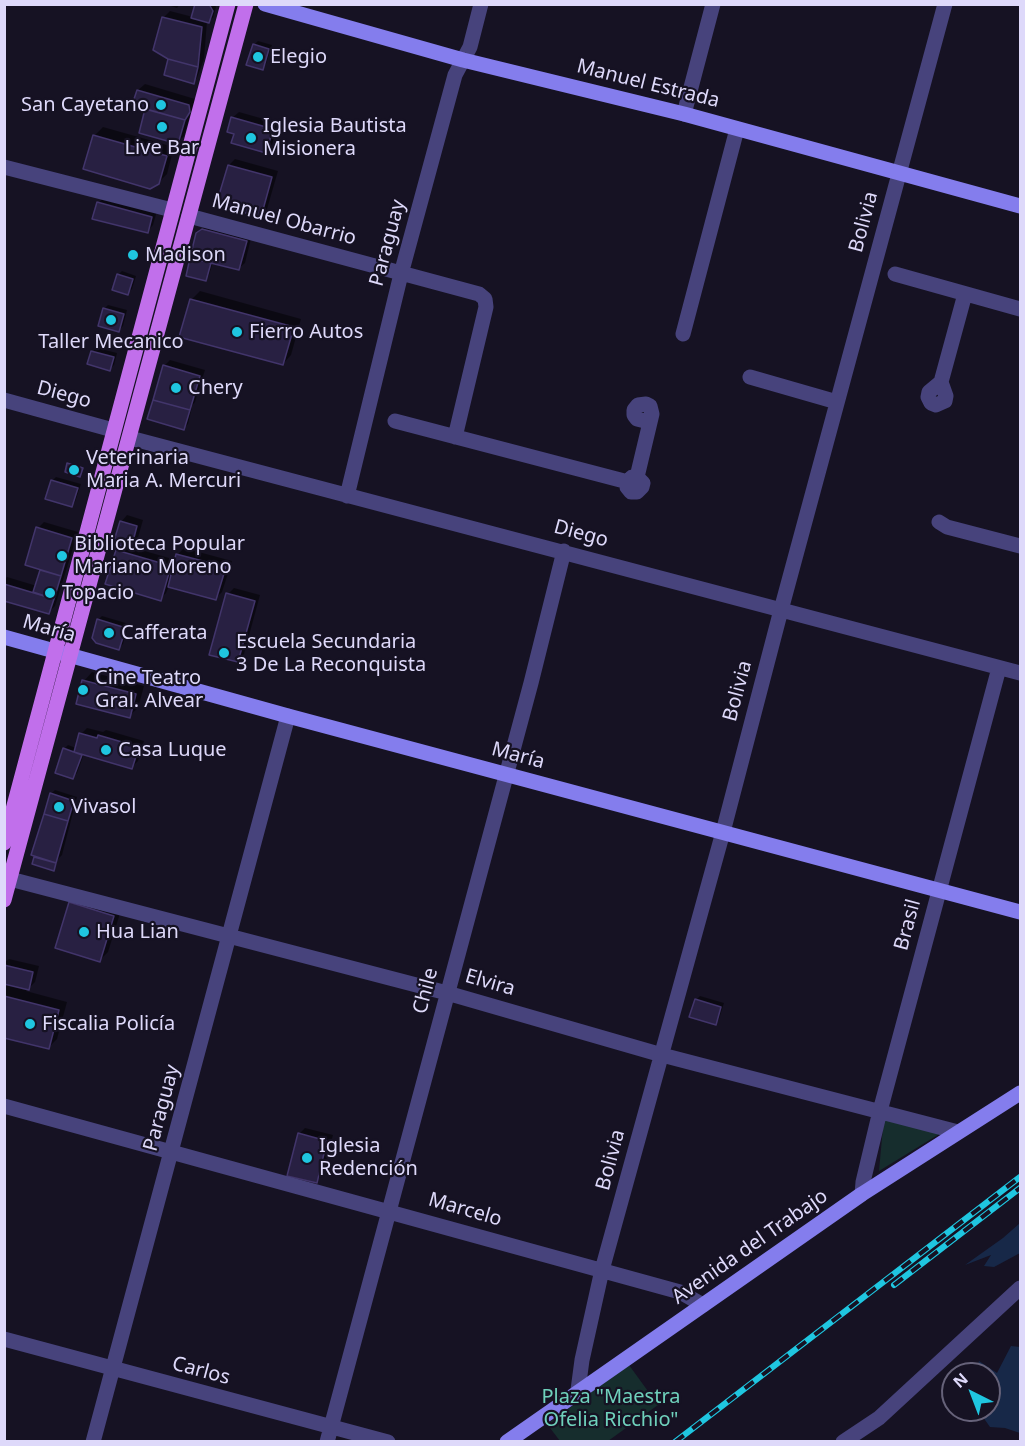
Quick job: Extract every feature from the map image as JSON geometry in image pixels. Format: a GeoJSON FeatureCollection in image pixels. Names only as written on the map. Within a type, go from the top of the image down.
{"type":"FeatureCollection","features":[{"type":"Feature","properties":{"kind":"main road"},"geometry":{"type":"LineString","coordinates":[[4,843],[228,4]]}},
{"type":"Feature","properties":{"kind":"main road"},"geometry":{"type":"LineString","coordinates":[[4,900],[246,4]]}},
{"type":"Feature","properties":{"kind":"street","name":"Manuel Estrada"},"geometry":{"type":"LineString","coordinates":[[265,4],[463,60],[684,114],[1020,206]]}},
{"type":"Feature","properties":{"kind":"street","name":"Paraguay"},"geometry":{"type":"LineString","coordinates":[[347,496],[401,274],[455,75],[470,47],[481,4]]}},
{"type":"Feature","properties":{"kind":"street"},"geometry":{"type":"LineString","coordinates":[[684,114],[713,4]]}},
{"type":"Feature","properties":{"kind":"street","name":"Bolivia"},"geometry":{"type":"LineString","coordinates":[[578,1390],[582,1360],[602,1270],[723,832],[945,4]]}},
{"type":"Feature","properties":{"kind":"street"},"geometry":{"type":"LineString","coordinates":[[683,334],[737,129]]}},
{"type":"Feature","properties":{"kind":"street"},"geometry":{"type":"LineString","coordinates":[[4,166],[172,210]]}},
{"type":"Feature","properties":{"kind":"street","name":"Manuel Obarrio"},"geometry":{"type":"LineString","coordinates":[[189,216],[479,294],[485,299],[486,307],[455,437]]}},
{"type":"Feature","properties":{"kind":"street"},"geometry":{"type":"LineString","coordinates":[[895,274],[1020,309]]}},
{"type":"Feature","properties":{"kind":"street"},"geometry":{"type":"LineString","coordinates":[[941,382],[965,294]]}},
{"type":"Feature","properties":{"kind":"street"},"geometry":{"type":"LineString","coordinates":[[750,377],[837,402]]}},
{"type":"Feature","properties":{"kind":"street","name":"Diego"},"geometry":{"type":"LineString","coordinates":[[4,400],[113,430]]}},
{"type":"Feature","properties":{"kind":"street"},"geometry":{"type":"LineString","coordinates":[[395,421],[632,479],[649,422]]}},
{"type":"Feature","properties":{"kind":"street","name":"Diego"},"geometry":{"type":"LineString","coordinates":[[130,438],[1020,673]]}},
{"type":"Feature","properties":{"kind":"street"},"geometry":{"type":"LineString","coordinates":[[939,522],[1020,546]]}},
{"type":"Feature","properties":{"kind":"street","name":"Chile"},"geometry":{"type":"LineString","coordinates":[[329,1434],[564,551]]}},
{"type":"Feature","properties":{"kind":"street","name":"María"},"geometry":{"type":"LineString","coordinates":[[4,638],[1020,912]]}},
{"type":"Feature","properties":{"kind":"street","name":"Brasil"},"geometry":{"type":"LineString","coordinates":[[862,1194],[862,1182],[880,1111],[999,668]]}},
{"type":"Feature","properties":{"kind":"street","name":"Paraguay"},"geometry":{"type":"LineString","coordinates":[[93,1442],[288,716]]}},
{"type":"Feature","properties":{"kind":"street","name":"Elvira"},"geometry":{"type":"LineString","coordinates":[[10,879],[447,993],[662,1055],[957,1132]]}},
{"type":"Feature","properties":{"kind":"street","name":"Avenida del Trabajo"},"geometry":{"type":"LineString","coordinates":[[507,1442],[578,1390],[862,1194],[1020,1093]]}},
{"type":"Feature","properties":{"kind":"street","name":"Marcelo"},"geometry":{"type":"LineString","coordinates":[[4,1106],[680,1292],[703,1305]]}},
{"type":"Feature","properties":{"kind":"street"},"geometry":{"type":"LineString","coordinates":[[843,1442],[879,1418],[1020,1288]]}},
{"type":"Feature","properties":{"kind":"street","name":"Carlos"},"geometry":{"type":"LineString","coordinates":[[4,1339],[329,1434],[388,1442]]}},
{"type":"Feature","properties":{"kind":"green space"},"geometry":{"type":"Polygon","coordinates":[[[884,1116],[941,1133],[879,1171],[884,1116]]]}},
{"type":"Feature","properties":{"kind":"green space","name":"Plaza \"Maestra Ofelia Ricchio\""},"geometry":{"type":"Polygon","coordinates":[[[629,1365],[658,1405],[608,1441],[560,1441],[547,1424],[629,1365]]]}},
{"type":"Feature","properties":{"kind":"water"},"geometry":{"type":"Polygon","coordinates":[[[1020,1223],[1020,1253],[994,1267],[984,1266],[991,1255],[965,1265],[1003,1238],[1020,1223]]]}},
{"type":"Feature","properties":{"kind":"water"},"geometry":{"type":"Polygon","coordinates":[[[1011,1346],[1020,1347],[1020,1433],[1005,1428],[990,1427],[986,1422],[1001,1422],[1001,1365],[1011,1346]]]}},
{"type":"Feature","properties":{"kind":"building"},"geometry":{"type":"Polygon","coordinates":[[[195,4],[209,4],[213,11],[209,23],[191,18],[195,4]]]}},
{"type":"Feature","properties":{"kind":"building"},"geometry":{"type":"Polygon","coordinates":[[[162,17],[202,27],[198,67],[168,59],[153,50],[162,17]]]}},
{"type":"Feature","properties":{"kind":"building","name":"Elegio"},"geometry":{"type":"Polygon","coordinates":[[[253,44],[269,49],[263,70],[246,65],[253,44]]]}},
{"type":"Feature","properties":{"kind":"building"},"geometry":{"type":"Polygon","coordinates":[[[168,59],[198,67],[194,84],[164,75],[168,59]]]}},
{"type":"Feature","properties":{"kind":"building","name":"San Cayetano"},"geometry":{"type":"Polygon","coordinates":[[[137,90],[189,105],[190,112],[185,120],[132,105],[137,90]]]}},
{"type":"Feature","properties":{"kind":"building","name":"Live Bar"},"geometry":{"type":"Polygon","coordinates":[[[145,109],[185,120],[178,144],[139,133],[145,109]]]}},
{"type":"Feature","properties":{"kind":"building","name":"Iglesia Bautista Misionera"},"geometry":{"type":"Polygon","coordinates":[[[231,117],[273,129],[266,153],[231,143],[234,134],[227,132],[231,117]]]}},
{"type":"Feature","properties":{"kind":"building"},"geometry":{"type":"Polygon","coordinates":[[[93,135],[167,156],[159,184],[150,189],[83,169],[93,135]]]}},
{"type":"Feature","properties":{"kind":"building"},"geometry":{"type":"Polygon","coordinates":[[[228,165],[272,177],[261,217],[216,205],[228,165]]]}},
{"type":"Feature","properties":{"kind":"building"},"geometry":{"type":"Polygon","coordinates":[[[97,202],[152,217],[148,233],[92,219],[97,202]]]}},
{"type":"Feature","properties":{"kind":"building"},"geometry":{"type":"Polygon","coordinates":[[[202,229],[247,241],[239,270],[190,258],[196,233],[202,229]]]}},
{"type":"Feature","properties":{"kind":"building"},"geometry":{"type":"Polygon","coordinates":[[[190,258],[211,263],[206,281],[186,276],[190,258]]]}},
{"type":"Feature","properties":{"kind":"building"},"geometry":{"type":"Polygon","coordinates":[[[117,274],[133,279],[128,295],[112,290],[117,274]]]}},
{"type":"Feature","properties":{"kind":"building","name":"Fierro Autos"},"geometry":{"type":"Polygon","coordinates":[[[190,299],[294,327],[283,365],[179,337],[190,299]]]}},
{"type":"Feature","properties":{"kind":"building","name":"Taller Mecanico"},"geometry":{"type":"Polygon","coordinates":[[[103,308],[124,314],[119,332],[98,326],[103,308]]]}},
{"type":"Feature","properties":{"kind":"building"},"geometry":{"type":"Polygon","coordinates":[[[91,351],[114,357],[110,371],[87,364],[91,351]]]}},
{"type":"Feature","properties":{"kind":"building","name":"Chery"},"geometry":{"type":"Polygon","coordinates":[[[163,365],[200,376],[190,410],[153,400],[163,365]]]}},
{"type":"Feature","properties":{"kind":"building"},"geometry":{"type":"Polygon","coordinates":[[[153,400],[190,410],[184,430],[147,419],[153,400]]]}},
{"type":"Feature","properties":{"kind":"building","name":"Veterinaria Maria A. Mercuri"},"geometry":{"type":"Polygon","coordinates":[[[67,463],[83,468],[80,477],[65,472],[67,463]]]}},
{"type":"Feature","properties":{"kind":"building"},"geometry":{"type":"Polygon","coordinates":[[[51,480],[78,488],[72,507],[45,499],[51,480]]]}},
{"type":"Feature","properties":{"kind":"building"},"geometry":{"type":"Polygon","coordinates":[[[120,521],[137,526],[131,549],[113,544],[120,521]]]}},
{"type":"Feature","properties":{"kind":"building"},"geometry":{"type":"Polygon","coordinates":[[[36,527],[72,538],[61,576],[25,565],[36,527]]]}},
{"type":"Feature","properties":{"kind":"building"},"geometry":{"type":"Polygon","coordinates":[[[116,550],[171,566],[161,601],[105,584],[116,550]]]}},
{"type":"Feature","properties":{"kind":"building"},"geometry":{"type":"Polygon","coordinates":[[[176,554],[226,567],[216,600],[168,587],[176,554]]]}},
{"type":"Feature","properties":{"kind":"building"},"geometry":{"type":"Polygon","coordinates":[[[40,570],[61,576],[54,599],[33,592],[40,570]]]}},
{"type":"Feature","properties":{"kind":"building"},"geometry":{"type":"Polygon","coordinates":[[[4,584],[54,599],[49,614],[4,601],[4,584]]]}},
{"type":"Feature","properties":{"kind":"building"},"geometry":{"type":"Polygon","coordinates":[[[226,593],[255,601],[238,662],[209,655],[226,593]]]}},
{"type":"Feature","properties":{"kind":"building","name":"Cafferata"},"geometry":{"type":"Polygon","coordinates":[[[97,619],[126,628],[119,650],[96,643],[92,638],[97,619]]]}},
{"type":"Feature","properties":{"kind":"building"},"geometry":{"type":"Polygon","coordinates":[[[82,680],[136,694],[130,718],[76,704],[82,680]]]}},
{"type":"Feature","properties":{"kind":"building","name":"Casa Luque"},"geometry":{"type":"Polygon","coordinates":[[[79,733],[97,738],[98,735],[139,747],[132,769],[74,752],[79,733]]]}},
{"type":"Feature","properties":{"kind":"building"},"geometry":{"type":"Polygon","coordinates":[[[63,748],[82,755],[73,779],[55,773],[63,748]]]}},
{"type":"Feature","properties":{"kind":"building","name":"Vivasol"},"geometry":{"type":"Polygon","coordinates":[[[50,793],[74,801],[68,821],[44,814],[50,793]]]}},
{"type":"Feature","properties":{"kind":"building"},"geometry":{"type":"Polygon","coordinates":[[[44,814],[68,821],[56,863],[31,855],[44,814]]]}},
{"type":"Feature","properties":{"kind":"building"},"geometry":{"type":"Polygon","coordinates":[[[34,857],[56,863],[54,871],[32,864],[34,857]]]}},
{"type":"Feature","properties":{"kind":"building","name":"Hua Lian"},"geometry":{"type":"Polygon","coordinates":[[[69,902],[114,916],[100,962],[55,948],[69,902]]]}},
{"type":"Feature","properties":{"kind":"building"},"geometry":{"type":"Polygon","coordinates":[[[4,965],[33,972],[29,990],[4,984],[4,965]]]}},
{"type":"Feature","properties":{"kind":"building","name":"Fiscalia Policía"},"geometry":{"type":"Polygon","coordinates":[[[4,996],[59,1010],[49,1049],[4,1038],[4,996]]]}},
{"type":"Feature","properties":{"kind":"building"},"geometry":{"type":"Polygon","coordinates":[[[695,999],[721,1007],[716,1025],[689,1017],[695,999]]]}},
{"type":"Feature","properties":{"kind":"building","name":"Iglesia Redención"},"geometry":{"type":"Polygon","coordinates":[[[298,1133],[327,1141],[317,1183],[287,1176],[298,1133]]]}},
{"type":"Feature","properties":{"kind":"railway"},"geometry":{"type":"LineString","coordinates":[[675,1442],[1020,1177]]}},
{"type":"Feature","properties":{"kind":"railway"},"geometry":{"type":"LineString","coordinates":[[894,1285],[1020,1188]]}},
{"type":"Feature","properties":{"kind":"place","name":"Elegio"},"geometry":{"type":"Point","coordinates":[258,57]}},
{"type":"Feature","properties":{"kind":"place","name":"San Cayetano"},"geometry":{"type":"Point","coordinates":[161,105]}},
{"type":"Feature","properties":{"kind":"place","name":"Live Bar"},"geometry":{"type":"Point","coordinates":[162,127]}},
{"type":"Feature","properties":{"kind":"place","name":"Iglesia Bautista Misionera"},"geometry":{"type":"Point","coordinates":[251,138]}},
{"type":"Feature","properties":{"kind":"place","name":"Madison"},"geometry":{"type":"Point","coordinates":[133,255]}},
{"type":"Feature","properties":{"kind":"place","name":"Taller Mecanico"},"geometry":{"type":"Point","coordinates":[111,320]}},
{"type":"Feature","properties":{"kind":"place","name":"Fierro Autos"},"geometry":{"type":"Point","coordinates":[237,332]}},
{"type":"Feature","properties":{"kind":"place","name":"Chery"},"geometry":{"type":"Point","coordinates":[176,388]}},
{"type":"Feature","properties":{"kind":"place","name":"Veterinaria Maria A. Mercuri"},"geometry":{"type":"Point","coordinates":[74,470]}},
{"type":"Feature","properties":{"kind":"place","name":"Biblioteca Popular Mariano Moreno"},"geometry":{"type":"Point","coordinates":[62,556]}},
{"type":"Feature","properties":{"kind":"place","name":"Topacio"},"geometry":{"type":"Point","coordinates":[50,593]}},
{"type":"Feature","properties":{"kind":"place","name":"Cafferata"},"geometry":{"type":"Point","coordinates":[109,633]}},
{"type":"Feature","properties":{"kind":"place","name":"Escuela Secundaria 3 De La Reconquista"},"geometry":{"type":"Point","coordinates":[224,653]}},
{"type":"Feature","properties":{"kind":"place","name":"Cine Teatro Gral. Alvear"},"geometry":{"type":"Point","coordinates":[83,690]}},
{"type":"Feature","properties":{"kind":"place","name":"Casa Luque"},"geometry":{"type":"Point","coordinates":[106,750]}},
{"type":"Feature","properties":{"kind":"place","name":"Vivasol"},"geometry":{"type":"Point","coordinates":[59,807]}},
{"type":"Feature","properties":{"kind":"place","name":"Hua Lian"},"geometry":{"type":"Point","coordinates":[84,932]}},
{"type":"Feature","properties":{"kind":"place","name":"Fiscalia Policía"},"geometry":{"type":"Point","coordinates":[30,1024]}},
{"type":"Feature","properties":{"kind":"place","name":"Iglesia Redención"},"geometry":{"type":"Point","coordinates":[307,1158]}}]}
